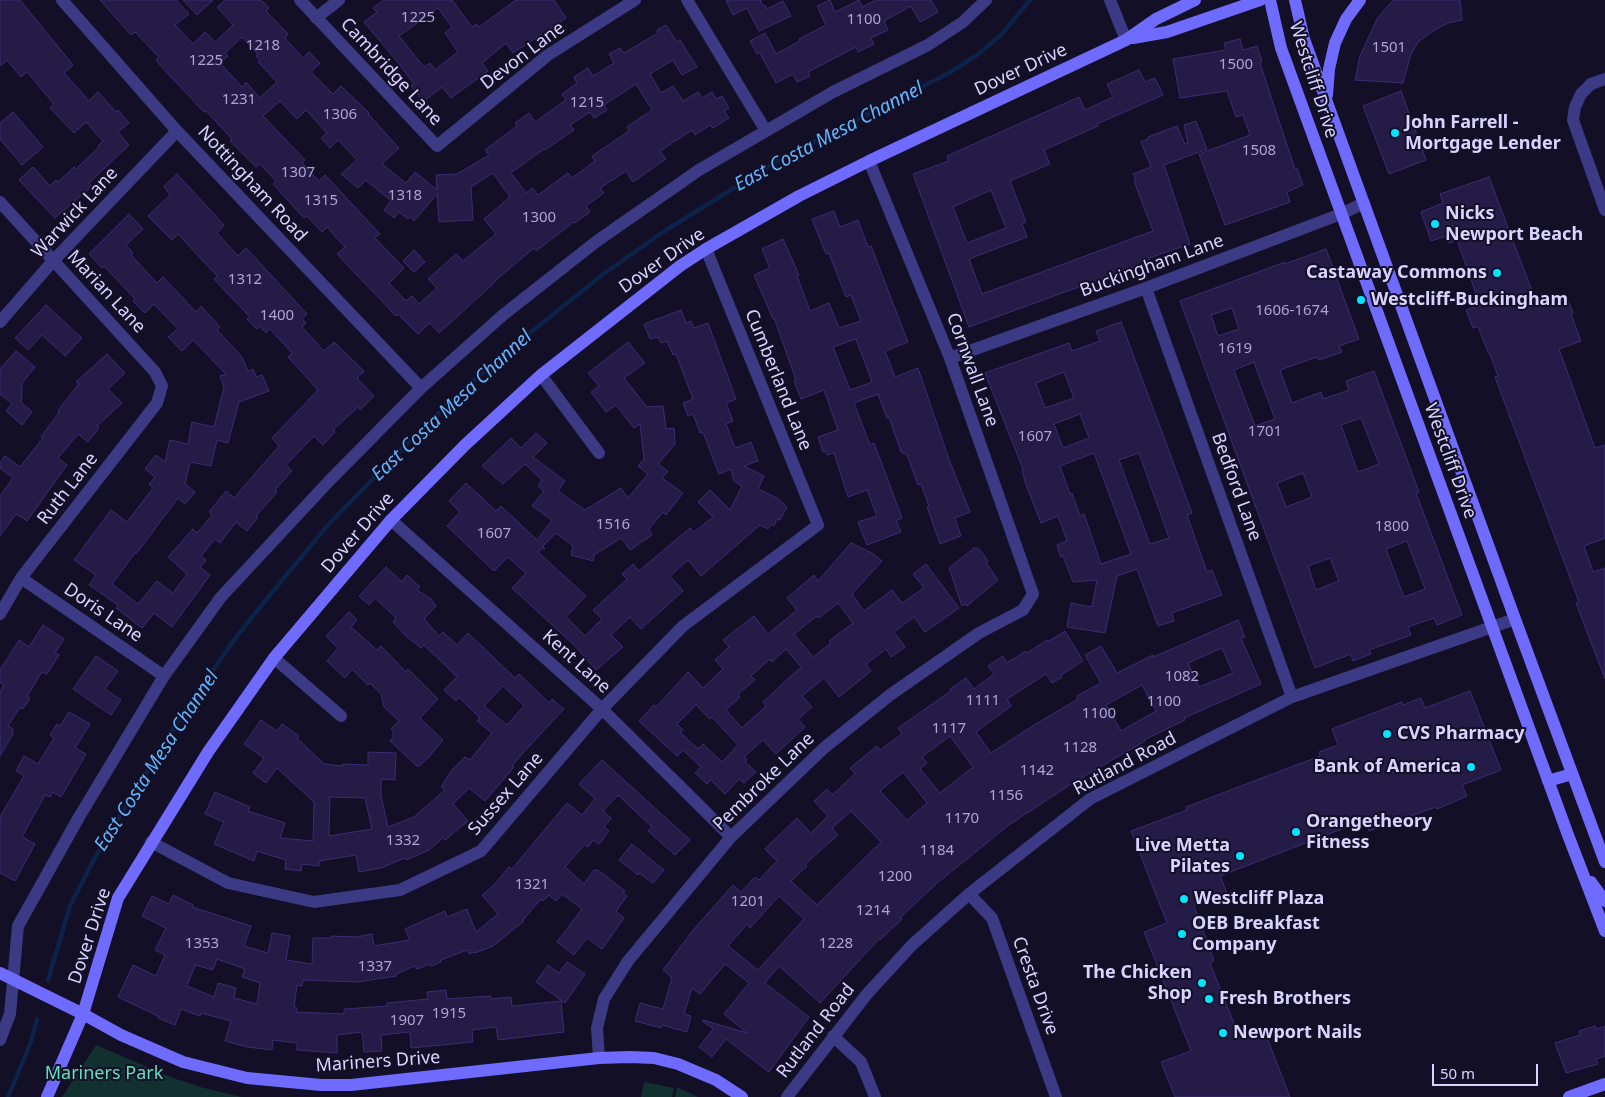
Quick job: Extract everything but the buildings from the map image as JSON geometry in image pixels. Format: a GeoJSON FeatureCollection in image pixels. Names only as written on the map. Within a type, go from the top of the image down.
{"type":"FeatureCollection","features":[{"type":"Feature","properties":{"kind":"street","name":"Nottingham Road"},"geometry":{"type":"LineString","coordinates":[[62,0],[177,131],[421,388]]}},
{"type":"Feature","properties":{"kind":"street","name":"Cambridge Lane"},"geometry":{"type":"LineString","coordinates":[[300,0],[437,146]]}},
{"type":"Feature","properties":{"kind":"street"},"geometry":{"type":"LineString","coordinates":[[316,18],[339,0]]}},
{"type":"Feature","properties":{"kind":"street","name":"Devon Lane"},"geometry":{"type":"LineString","coordinates":[[437,146],[548,55],[634,0]]}},
{"type":"Feature","properties":{"kind":"street"},"geometry":{"type":"LineString","coordinates":[[687,0],[766,131]]}},
{"type":"Feature","properties":{"kind":"street"},"geometry":{"type":"LineString","coordinates":[[0,1040],[10,1014],[18,926],[79,817],[164,676],[222,597],[330,480],[421,388],[503,315],[596,241],[699,170],[833,92],[928,44],[963,22],[986,0]]}},
{"type":"Feature","properties":{"kind":"street"},"geometry":{"type":"LineString","coordinates":[[1110,0],[1126,40]]}},
{"type":"Feature","properties":{"kind":"street","name":"Dover Drive"},"geometry":{"type":"LineString","coordinates":[[47,1097],[83,1014],[118,898],[208,752],[274,658],[391,520],[465,445],[541,374],[680,266],[706,249],[799,196],[869,160],[1126,40],[1156,19],[1195,0]]}},
{"type":"Feature","properties":{"kind":"street","name":"Dover Drive"},"geometry":{"type":"LineString","coordinates":[[1126,40],[1167,32],[1260,0]]}},
{"type":"Feature","properties":{"kind":"street","name":"Westcliff Drive"},"geometry":{"type":"LineString","coordinates":[[1270,0],[1281,48],[1548,781],[1605,931]]}},
{"type":"Feature","properties":{"kind":"street","name":"Westcliff Drive"},"geometry":{"type":"LineString","coordinates":[[1295,0],[1304,39],[1605,862]]}},
{"type":"Feature","properties":{"kind":"street"},"geometry":{"type":"LineString","coordinates":[[1327,100],[1328,69],[1335,43],[1346,19],[1360,0]]}},
{"type":"Feature","properties":{"kind":"street"},"geometry":{"type":"LineString","coordinates":[[1605,79],[1591,84],[1581,94],[1575,107],[1573,120],[1605,210]]}},
{"type":"Feature","properties":{"kind":"street","name":"Warwick Lane"},"geometry":{"type":"LineString","coordinates":[[0,322],[54,261],[177,131]]}},
{"type":"Feature","properties":{"kind":"street","name":"Cornwall Lane"},"geometry":{"type":"LineString","coordinates":[[869,160],[950,358],[1033,594]]}},
{"type":"Feature","properties":{"kind":"street","name":"Marian Lane"},"geometry":{"type":"LineString","coordinates":[[0,202],[156,372],[162,386]]}},
{"type":"Feature","properties":{"kind":"street","name":"Buckingham Lane"},"geometry":{"type":"LineString","coordinates":[[950,358],[1146,288],[1341,214],[1364,203]]}},
{"type":"Feature","properties":{"kind":"street","name":"Cumberland Lane"},"geometry":{"type":"LineString","coordinates":[[706,249],[818,525]]}},
{"type":"Feature","properties":{"kind":"street","name":"Bedford Lane"},"geometry":{"type":"LineString","coordinates":[[1146,288],[1292,697]]}},
{"type":"Feature","properties":{"kind":"street"},"geometry":{"type":"LineString","coordinates":[[541,374],[599,453]]}},
{"type":"Feature","properties":{"kind":"street","name":"Ruth Lane"},"geometry":{"type":"LineString","coordinates":[[0,614],[21,578],[158,403],[162,386]]}},
{"type":"Feature","properties":{"kind":"street","name":"Kent Lane"},"geometry":{"type":"LineString","coordinates":[[391,520],[602,709],[730,837]]}},
{"type":"Feature","properties":{"kind":"street","name":"Sussex Lane"},"geometry":{"type":"LineString","coordinates":[[152,842],[228,883],[314,902],[400,890],[481,851],[602,709],[684,626],[818,525]]}},
{"type":"Feature","properties":{"kind":"street","name":"Doris Lane"},"geometry":{"type":"LineString","coordinates":[[21,578],[164,676]]}},
{"type":"Feature","properties":{"kind":"street","name":"Pembroke Lane"},"geometry":{"type":"LineString","coordinates":[[599,1058],[597,1028],[604,999],[628,961],[730,837],[824,748],[890,695],[979,633],[1023,610],[1033,594]]}},
{"type":"Feature","properties":{"kind":"street","name":"Rutland Road"},"geometry":{"type":"LineString","coordinates":[[787,1097],[833,1036],[912,945],[969,894],[1090,799],[1292,697],[1515,619]]}},
{"type":"Feature","properties":{"kind":"street"},"geometry":{"type":"LineString","coordinates":[[274,658],[341,716]]}},
{"type":"Feature","properties":{"kind":"street"},"geometry":{"type":"LineString","coordinates":[[1548,781],[1572,774]]}},
{"type":"Feature","properties":{"kind":"street"},"geometry":{"type":"LineString","coordinates":[[1580,866],[1605,901]]}},
{"type":"Feature","properties":{"kind":"street","name":"Cresta Drive"},"geometry":{"type":"LineString","coordinates":[[969,894],[992,918],[1056,1097]]}},
{"type":"Feature","properties":{"kind":"street","name":"Mariners Drive"},"geometry":{"type":"LineString","coordinates":[[0,973],[121,1035],[183,1062],[247,1078],[283,1083],[350,1085],[599,1058],[630,1057],[654,1058],[672,1062],[716,1080],[742,1097]]}},
{"type":"Feature","properties":{"kind":"street"},"geometry":{"type":"LineString","coordinates":[[833,1036],[861,1062],[875,1097]]}},
{"type":"Feature","properties":{"kind":"street"},"geometry":{"type":"LineString","coordinates":[[1569,1097],[1605,1084]]}},
{"type":"Feature","properties":{"kind":"green space","name":"Mariners Park"},"geometry":{"type":"Polygon","coordinates":[[[96,1045],[173,1078],[242,1097],[62,1097],[96,1045]]]}},
{"type":"Feature","properties":{"kind":"green space"},"geometry":{"type":"Polygon","coordinates":[[[644,1082],[674,1088],[672,1097],[641,1097],[644,1082]]]}},
{"type":"Feature","properties":{"kind":"green space"},"geometry":{"type":"Polygon","coordinates":[[[677,1087],[698,1097],[675,1097],[677,1087]]]}},
{"type":"Feature","properties":{"kind":"waterway","name":"East Costa Mesa Channel"},"geometry":{"type":"LineString","coordinates":[[48,980],[70,906],[93,861],[174,727],[234,640],[265,601],[327,526],[405,446],[496,360],[602,275],[663,232],[784,157],[949,73],[977,55],[1001,35],[1030,0]]}},
{"type":"Feature","properties":{"kind":"waterway","name":"East Costa Mesa Channel"},"geometry":{"type":"LineString","coordinates":[[8,1097],[31,1042],[37,1019]]}},
{"type":"Feature","properties":{"kind":"place","name":"John Farrell - Mortgage Lender"},"geometry":{"type":"Point","coordinates":[1395,133]}},
{"type":"Feature","properties":{"kind":"place","name":"Nicks Newport Beach"},"geometry":{"type":"Point","coordinates":[1435,224]}},
{"type":"Feature","properties":{"kind":"place","name":"Castaway Commons"},"geometry":{"type":"Point","coordinates":[1497,273]}},
{"type":"Feature","properties":{"kind":"place","name":"Westcliff-Buckingham"},"geometry":{"type":"Point","coordinates":[1361,300]}},
{"type":"Feature","properties":{"kind":"place","name":"CVS Pharmacy"},"geometry":{"type":"Point","coordinates":[1387,734]}},
{"type":"Feature","properties":{"kind":"place","name":"Bank of America"},"geometry":{"type":"Point","coordinates":[1471,767]}},
{"type":"Feature","properties":{"kind":"place","name":"Orangetheory Fitness"},"geometry":{"type":"Point","coordinates":[1296,832]}},
{"type":"Feature","properties":{"kind":"place","name":"Live Metta Pilates"},"geometry":{"type":"Point","coordinates":[1240,856]}},
{"type":"Feature","properties":{"kind":"place","name":"Westcliff Plaza"},"geometry":{"type":"Point","coordinates":[1184,899]}},
{"type":"Feature","properties":{"kind":"place","name":"OEB Breakfast Company"},"geometry":{"type":"Point","coordinates":[1182,934]}},
{"type":"Feature","properties":{"kind":"place","name":"The Chicken Shop"},"geometry":{"type":"Point","coordinates":[1202,983]}},
{"type":"Feature","properties":{"kind":"place","name":"Fresh Brothers"},"geometry":{"type":"Point","coordinates":[1209,999]}},
{"type":"Feature","properties":{"kind":"place","name":"Newport Nails"},"geometry":{"type":"Point","coordinates":[1223,1033]}}]}
